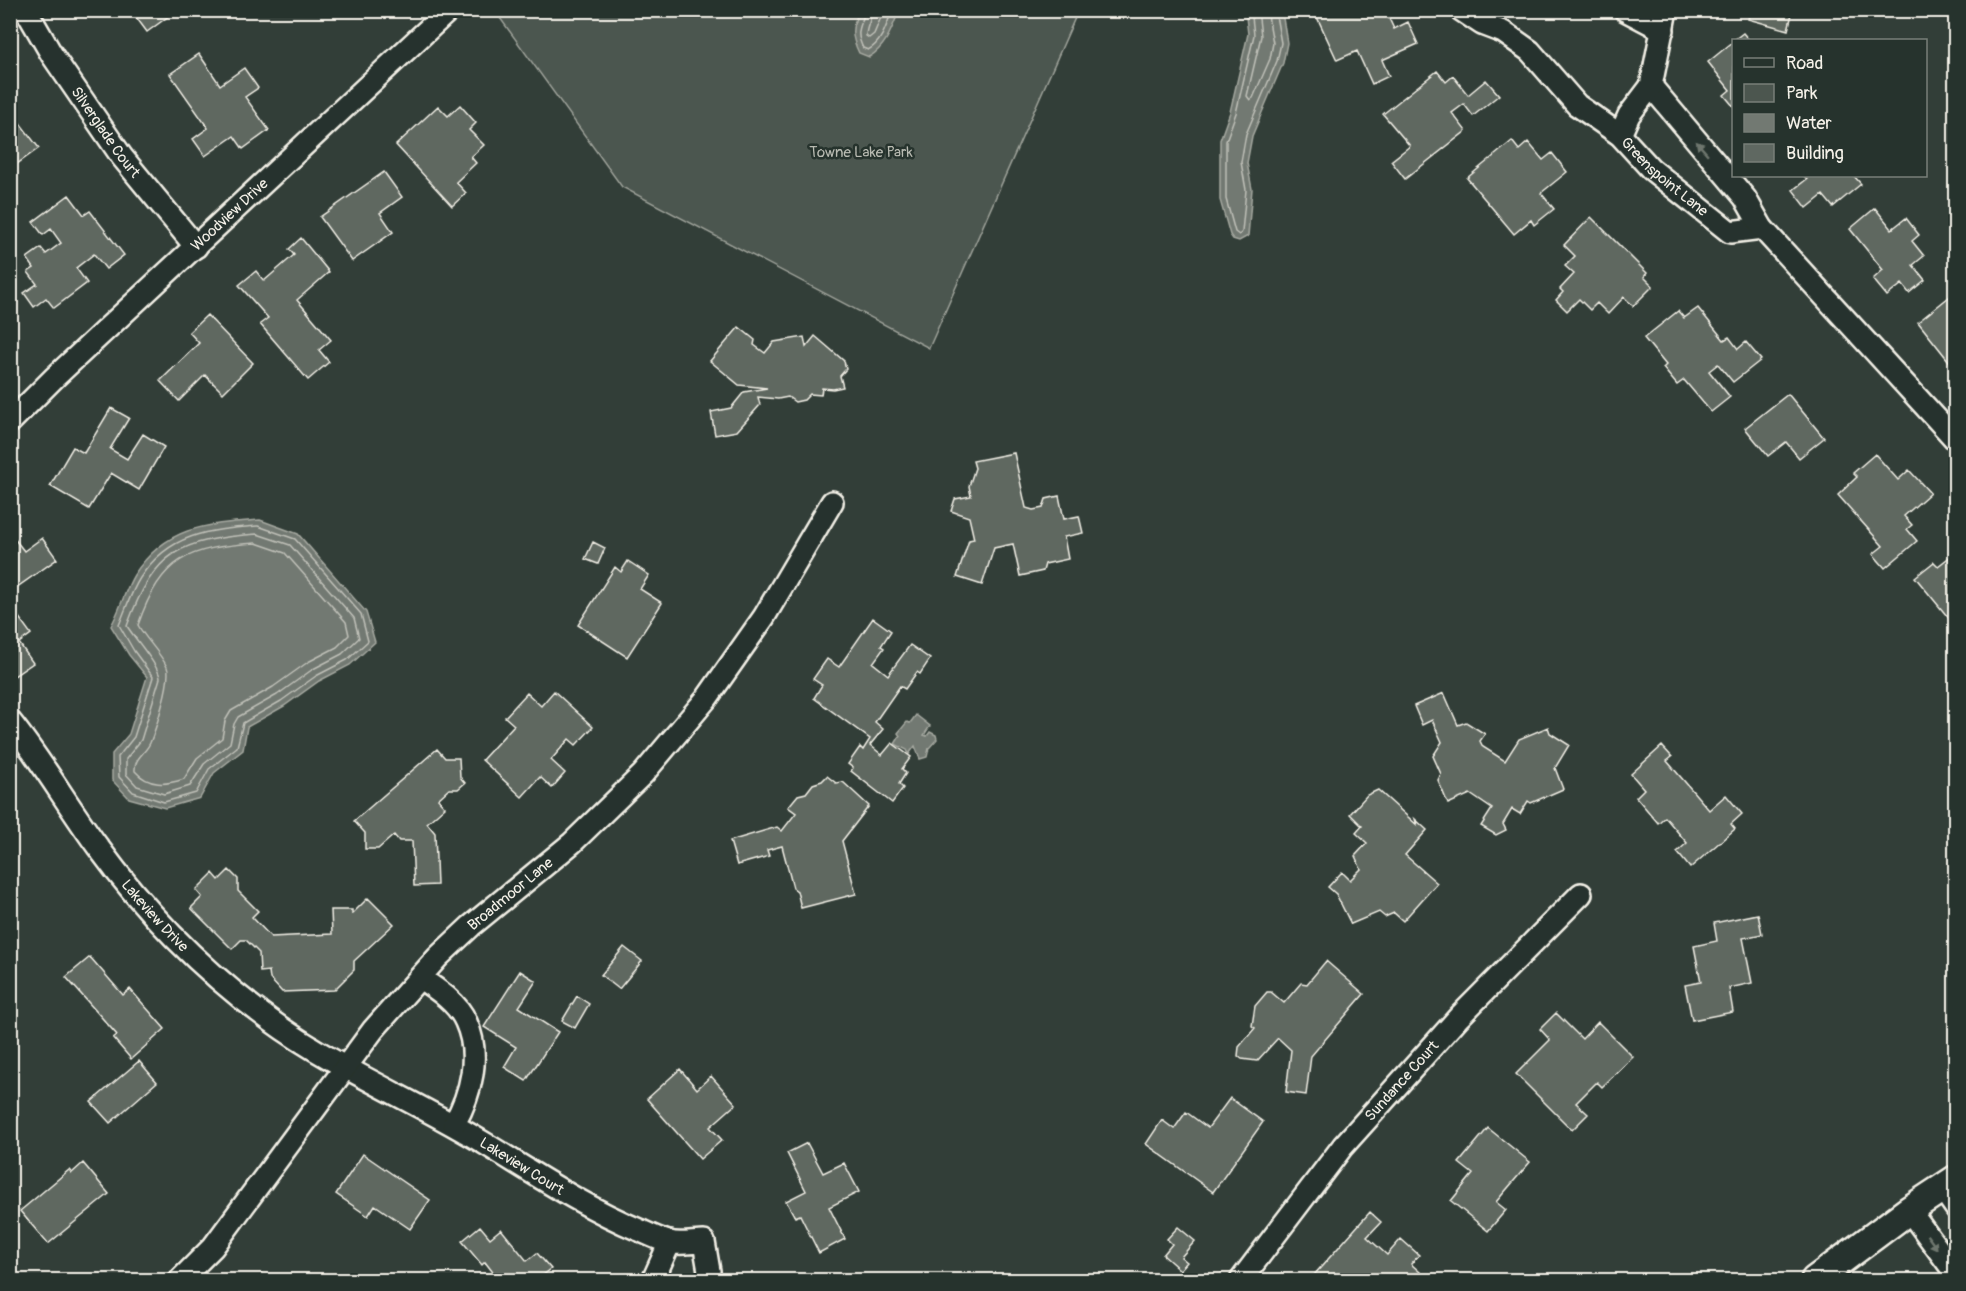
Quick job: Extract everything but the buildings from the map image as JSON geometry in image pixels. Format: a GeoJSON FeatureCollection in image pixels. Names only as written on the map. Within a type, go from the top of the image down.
{"type":"FeatureCollection","features":[{"type":"Feature","properties":{"kind":"main road"},"geometry":{"type":"LineString","coordinates":[[1815,1281],[1909,1210],[1951,1192]]}},
{"type":"Feature","properties":{"kind":"street","name":"Silverglade Court"},"geometry":{"type":"LineString","coordinates":[[26,10],[52,56],[122,157],[196,247]]}},
{"type":"Feature","properties":{"kind":"street","name":"Woodview Drive"},"geometry":{"type":"LineString","coordinates":[[10,422],[55,377],[449,10]]}},
{"type":"Feature","properties":{"kind":"street"},"geometry":{"type":"LineString","coordinates":[[1461,10],[1482,24],[1503,32],[1530,51],[1577,105],[1620,135]]}},
{"type":"Feature","properties":{"kind":"street"},"geometry":{"type":"LineString","coordinates":[[1625,10],[1665,20],[1651,86],[1745,198],[1762,228],[1956,440]]}},
{"type":"Feature","properties":{"kind":"street","name":"Greenspoint Lane"},"geometry":{"type":"LineString","coordinates":[[1651,86],[1629,116],[1620,135],[1651,169],[1730,232],[1762,228]]}},
{"type":"Feature","properties":{"kind":"street","name":"Broadmoor Lane"},"geometry":{"type":"LineString","coordinates":[[180,1281],[213,1247],[372,1030],[438,957],[471,926],[572,843],[643,774],[707,698],[764,617],[832,502]]}},
{"type":"Feature","properties":{"kind":"street","name":"Lakeview Drive"},"geometry":{"type":"LineString","coordinates":[[10,721],[50,774],[98,847],[160,923],[221,981],[270,1020],[345,1068]]}},
{"type":"Feature","properties":{"kind":"street","name":"Sundance Court"},"geometry":{"type":"LineString","coordinates":[[1241,1281],[1343,1146],[1459,1017],[1581,894]]}},
{"type":"Feature","properties":{"kind":"street"},"geometry":{"type":"LineString","coordinates":[[420,978],[439,990],[454,1005],[466,1021],[473,1047],[470,1089],[465,1105],[454,1124]]}},
{"type":"Feature","properties":{"kind":"street","name":"Lakeview Court"},"geometry":{"type":"LineString","coordinates":[[345,1068],[454,1124],[580,1202],[621,1223],[670,1242],[704,1242],[708,1271],[706,1281]]}},
{"type":"Feature","properties":{"kind":"street"},"geometry":{"type":"LineString","coordinates":[[1909,1210],[1956,1274]]}},
{"type":"Feature","properties":{"kind":"street"},"geometry":{"type":"LineString","coordinates":[[653,1281],[670,1242]]}},
{"type":"Feature","properties":{"kind":"green space","name":"Towne Lake Park"},"geometry":{"type":"Polygon","coordinates":[[[495,11],[1078,11],[929,348],[622,187],[495,11]]]}},
{"type":"Feature","properties":{"kind":"water"},"geometry":{"type":"Polygon","coordinates":[[[860,11],[899,11],[884,43],[869,57],[859,53],[854,42],[853,27],[860,11]]]}},
{"type":"Feature","properties":{"kind":"water"},"geometry":{"type":"Polygon","coordinates":[[[1242,11],[1280,11],[1287,43],[1283,63],[1252,136],[1247,163],[1252,189],[1248,236],[1239,241],[1230,235],[1220,200],[1220,140],[1230,112],[1248,34],[1246,17],[1242,11]]]}},
{"type":"Feature","properties":{"kind":"water"},"geometry":{"type":"Polygon","coordinates":[[[260,520],[298,534],[366,612],[375,642],[350,665],[319,681],[284,706],[247,727],[243,750],[214,773],[200,798],[165,808],[129,798],[112,780],[112,754],[129,734],[147,677],[129,655],[111,626],[131,581],[146,559],[174,537],[205,526],[260,520]]]}},
{"type":"Feature","properties":{"kind":"water"},"geometry":{"type":"Polygon","coordinates":[[[916,715],[930,726],[924,735],[927,736],[930,732],[936,735],[937,739],[929,748],[927,757],[920,759],[915,746],[909,754],[907,750],[895,744],[900,736],[898,733],[916,715]]]}}]}
